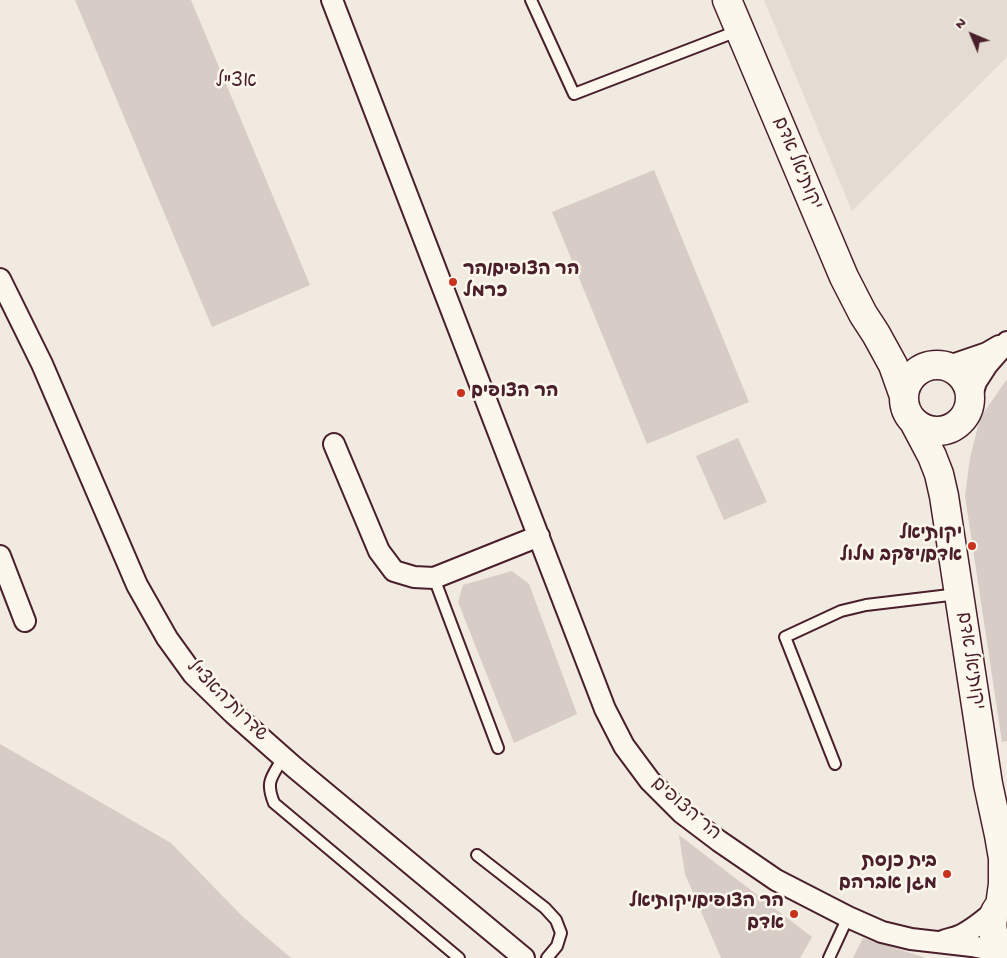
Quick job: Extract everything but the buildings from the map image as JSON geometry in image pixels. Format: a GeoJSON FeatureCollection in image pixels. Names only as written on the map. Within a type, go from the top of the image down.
{"type":"FeatureCollection","features":[{"type":"Feature","properties":{"kind":"street","name":"הר הצופים"},"geometry":{"type":"LineString","coordinates":[[332,0],[605,709],[624,746],[650,781],[682,813],[776,880],[882,932],[911,939],[972,946],[1007,954]]}},
{"type":"Feature","properties":{"kind":"street","name":"יקותיאל אדם"},"geometry":{"type":"LineString","coordinates":[[728,1],[844,277],[893,365],[904,396]]}},
{"type":"Feature","properties":{"kind":"street","name":"שדרות האצ\"ל"},"geometry":{"type":"LineString","coordinates":[[1,284],[42,364],[137,585],[167,638],[193,674],[283,758],[524,958]]}},
{"type":"Feature","properties":{"kind":"street","name":"יקותיאל אדם"},"geometry":{"type":"LineString","coordinates":[[870,325],[899,351],[914,358],[943,365]]}},
{"type":"Feature","properties":{"kind":"street"},"geometry":{"type":"LineString","coordinates":[[1007,342],[987,364],[976,382],[965,412],[950,428],[938,431],[927,429],[914,422],[908,413],[904,396],[909,379],[916,372],[926,366],[943,365],[987,353],[1007,342]]}},
{"type":"Feature","properties":{"kind":"street"},"geometry":{"type":"LineString","coordinates":[[943,365],[961,373],[970,390],[965,412]]}},
{"type":"Feature","properties":{"kind":"street","name":"יקותיאל אדם"},"geometry":{"type":"LineString","coordinates":[[944,496],[947,453],[951,439],[965,412]]}},
{"type":"Feature","properties":{"kind":"street","name":"יקותיאל אדם"},"geometry":{"type":"LineString","coordinates":[[914,422],[932,456],[939,474],[944,496],[988,784],[1002,837],[1003,884],[1001,905],[993,920],[993,932],[1000,948],[1007,954]]}},
{"type":"Feature","properties":{"kind":"street"},"geometry":{"type":"LineString","coordinates":[[334,444],[379,551],[394,571],[414,577],[434,578],[539,536]]}},
{"type":"Feature","properties":{"kind":"street"},"geometry":{"type":"LineString","coordinates":[[0,556],[25,620]]}},
{"type":"Feature","properties":{"kind":"street","name":"הר הצופים"},"geometry":{"type":"LineString","coordinates":[[938,942],[959,936],[982,922],[1001,905]]}},
{"type":"Feature","properties":{"kind":"lane"},"geometry":{"type":"LineString","coordinates":[[531,0],[574,94],[740,30]]}},
{"type":"Feature","properties":{"kind":"lane"},"geometry":{"type":"LineString","coordinates":[[434,578],[498,748]]}},
{"type":"Feature","properties":{"kind":"lane"},"geometry":{"type":"LineString","coordinates":[[836,764],[785,637],[841,611],[857,607],[959,594]]}},
{"type":"Feature","properties":{"kind":"lane"},"geometry":{"type":"LineString","coordinates":[[283,758],[270,781],[270,792],[274,803],[460,958]]}},
{"type":"Feature","properties":{"kind":"lane"},"geometry":{"type":"LineString","coordinates":[[478,855],[545,908],[556,920],[561,933],[558,946],[547,958]]}},
{"type":"Feature","properties":{"kind":"lane"},"geometry":{"type":"LineString","coordinates":[[829,958],[848,916]]}},
{"type":"Feature","properties":{"kind":"shaded area"},"geometry":{"type":"Polygon","coordinates":[[[75,0],[191,0],[310,285],[212,327],[75,0]]]}},
{"type":"Feature","properties":{"kind":"shaded area"},"geometry":{"type":"Polygon","coordinates":[[[764,0],[1007,0],[1007,57],[852,211],[764,0]]]}},
{"type":"Feature","properties":{"kind":"shaded area"},"geometry":{"type":"Polygon","coordinates":[[[654,170],[749,402],[647,444],[552,212],[654,170]]]}},
{"type":"Feature","properties":{"kind":"shaded area"},"geometry":{"type":"Polygon","coordinates":[[[1007,379],[1007,741],[1002,742],[965,496],[970,458],[980,418],[1007,379]]]}},
{"type":"Feature","properties":{"kind":"shaded area"},"geometry":{"type":"Polygon","coordinates":[[[738,438],[767,502],[724,520],[696,456],[738,438]]]}},
{"type":"Feature","properties":{"kind":"shaded area"},"geometry":{"type":"Polygon","coordinates":[[[512,571],[529,584],[577,714],[514,743],[458,602],[463,585],[512,571]]]}},
{"type":"Feature","properties":{"kind":"shaded area"},"geometry":{"type":"Polygon","coordinates":[[[0,744],[171,843],[242,916],[291,958],[0,958],[0,744]]]}},
{"type":"Feature","properties":{"kind":"shaded area"},"geometry":{"type":"Polygon","coordinates":[[[679,835],[812,937],[800,958],[721,958],[685,874],[679,835]]]}},
{"type":"Feature","properties":{"kind":"shaded area"},"geometry":{"type":"Polygon","coordinates":[[[863,938],[926,958],[853,958],[863,938]]]}},
{"type":"Feature","properties":{"kind":"place","name":"הר הצופים/הר כרמל"},"geometry":{"type":"Point","coordinates":[453,282]}},
{"type":"Feature","properties":{"kind":"place","name":"הר הצופים"},"geometry":{"type":"Point","coordinates":[461,393]}},
{"type":"Feature","properties":{"kind":"place","name":"יקותיאל אדם/יעקב מלול"},"geometry":{"type":"Point","coordinates":[972,546]}},
{"type":"Feature","properties":{"kind":"place","name":"בית כנסת מגן אברהם"},"geometry":{"type":"Point","coordinates":[947,874]}},
{"type":"Feature","properties":{"kind":"place","name":"הר הצופים/יקותיאל אדם"},"geometry":{"type":"Point","coordinates":[794,914]}},
{"type":"Feature","properties":{"kind":"district","name":"אצ\"ל"},"geometry":{"type":"Point","coordinates":[236,83]}}]}
